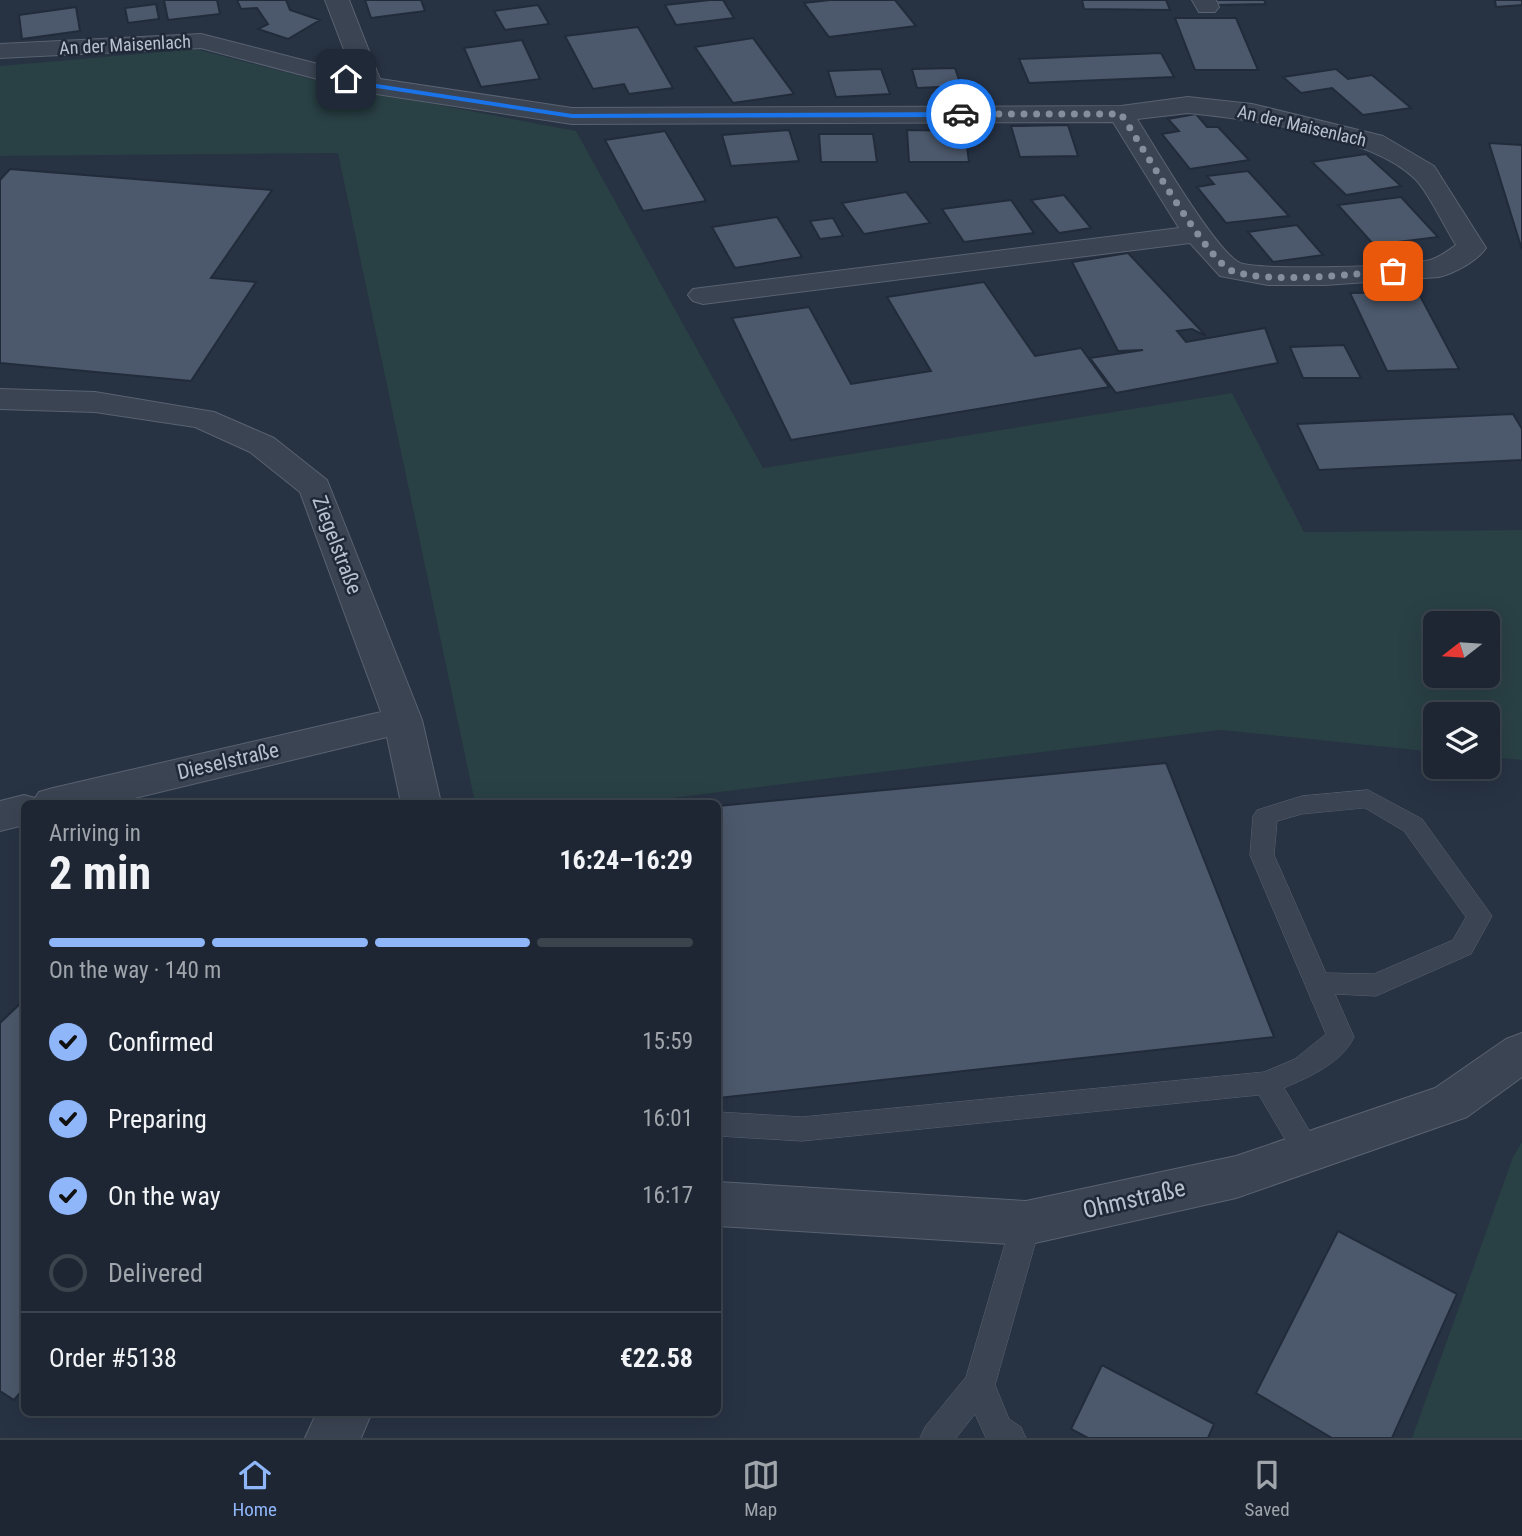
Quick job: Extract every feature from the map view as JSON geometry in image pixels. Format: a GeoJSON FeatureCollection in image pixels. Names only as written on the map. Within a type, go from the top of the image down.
{"type":"FeatureCollection","features":[{"type":"Feature","properties":{"kind":"street"},"geometry":{"type":"LineString","coordinates":[[337,0],[370,85]]}},
{"type":"Feature","properties":{"kind":"street","name":"An der Maisenlach"},"geometry":{"type":"LineString","coordinates":[[0,51],[201,41],[370,85],[572,116],[1121,114],[1188,105],[1252,112],[1374,142],[1424,172],[1472,248],[1439,268],[1325,276],[1268,276],[1230,270],[1197,234],[1121,114]]}},
{"type":"Feature","properties":{"kind":"street"},"geometry":{"type":"LineString","coordinates":[[703,295],[1197,234]]}},
{"type":"Feature","properties":{"kind":"street","name":"Ziegelstraße"},"geometry":{"type":"LineString","coordinates":[[0,399],[95,402],[203,419],[262,445],[316,487],[403,720],[420,800]]}},
{"type":"Feature","properties":{"kind":"street","name":"Dieselstraße"},"geometry":{"type":"LineString","coordinates":[[65,800],[403,720]]}},
{"type":"Feature","properties":{"kind":"street"},"geometry":{"type":"LineString","coordinates":[[0,816],[21,811]]}},
{"type":"Feature","properties":{"kind":"street","name":"Ohmstraße"},"geometry":{"type":"LineString","coordinates":[[721,1204],[1026,1223],[1236,1177],[1451,1103],[1522,1052]]}},
{"type":"Feature","properties":{"kind":"street"},"geometry":{"type":"LineString","coordinates":[[331,1438],[344,1416]]}},
{"type":"Feature","properties":{"kind":"lane"},"geometry":{"type":"LineString","coordinates":[[721,1125],[802,1129],[1266,1083],[1305,1068],[1341,1037],[1262,855],[1265,816],[1302,805],[1368,799],[1413,825],[1479,916],[1462,947],[1429,963],[1376,985],[1320,984]]}},
{"type":"Feature","properties":{"kind":"lane"},"geometry":{"type":"LineString","coordinates":[[1266,1083],[1308,1152]]}},
{"type":"Feature","properties":{"kind":"lane"},"geometry":{"type":"LineString","coordinates":[[936,1438],[979,1385],[1026,1223]]}},
{"type":"Feature","properties":{"kind":"lane"},"geometry":{"type":"LineString","coordinates":[[979,1385],[998,1430],[1010,1438]]}},
{"type":"Feature","properties":{"kind":"green space"},"geometry":{"type":"Polygon","coordinates":[[[196,49],[338,86],[576,131],[763,468],[1232,393],[1304,532],[1522,530],[1522,760],[1500,758],[1500,702],[1423,702],[1423,751],[1220,730],[656,800],[474,800],[338,153],[0,156],[0,66],[196,49]]]}},
{"type":"Feature","properties":{"kind":"green space"},"geometry":{"type":"Polygon","coordinates":[[[1522,1142],[1522,1438],[1412,1438],[1513,1157],[1522,1142]]]}},
{"type":"Feature","properties":{"kind":"building"},"geometry":{"type":"Polygon","coordinates":[[[164,0],[217,0],[220,14],[168,20],[164,0]]]}},
{"type":"Feature","properties":{"kind":"building"},"geometry":{"type":"Polygon","coordinates":[[[237,0],[286,0],[290,10],[320,20],[288,39],[258,29],[268,24],[257,8],[241,9],[237,0]]]}},
{"type":"Feature","properties":{"kind":"building"},"geometry":{"type":"Polygon","coordinates":[[[365,0],[421,0],[425,11],[371,18],[365,0]]]}},
{"type":"Feature","properties":{"kind":"building"},"geometry":{"type":"Polygon","coordinates":[[[723,0],[734,18],[676,25],[665,5],[723,0]]]}},
{"type":"Feature","properties":{"kind":"building"},"geometry":{"type":"Polygon","coordinates":[[[830,0],[895,0],[916,26],[829,37],[804,3],[830,0]]]}},
{"type":"Feature","properties":{"kind":"building"},"geometry":{"type":"Polygon","coordinates":[[[1082,0],[1166,0],[1170,10],[1084,9],[1082,0]]]}},
{"type":"Feature","properties":{"kind":"building"},"geometry":{"type":"Polygon","coordinates":[[[1216,0],[1264,0],[1266,4],[1218,5],[1216,0]]]}},
{"type":"Feature","properties":{"kind":"building"},"geometry":{"type":"Polygon","coordinates":[[[1495,0],[1522,0],[1522,5],[1496,7],[1495,0]]]}},
{"type":"Feature","properties":{"kind":"building"},"geometry":{"type":"Polygon","coordinates":[[[156,4],[159,19],[128,23],[125,8],[156,4]]]}},
{"type":"Feature","properties":{"kind":"building"},"geometry":{"type":"Polygon","coordinates":[[[538,5],[549,24],[505,30],[494,11],[538,5]]]}},
{"type":"Feature","properties":{"kind":"building"},"geometry":{"type":"Polygon","coordinates":[[[76,7],[80,31],[22,39],[19,15],[76,7]]]}},
{"type":"Feature","properties":{"kind":"building"},"geometry":{"type":"Polygon","coordinates":[[[1175,18],[1236,18],[1258,70],[1195,70],[1175,18]]]}},
{"type":"Feature","properties":{"kind":"building"},"geometry":{"type":"Polygon","coordinates":[[[638,27],[673,88],[629,94],[624,84],[593,89],[565,36],[638,27]]]}},
{"type":"Feature","properties":{"kind":"building"},"geometry":{"type":"Polygon","coordinates":[[[753,38],[794,94],[733,103],[695,47],[753,38]]]}},
{"type":"Feature","properties":{"kind":"building"},"geometry":{"type":"Polygon","coordinates":[[[522,40],[540,79],[481,87],[464,48],[522,40]]]}},
{"type":"Feature","properties":{"kind":"building"},"geometry":{"type":"Polygon","coordinates":[[[1161,53],[1174,77],[1029,83],[1019,59],[1161,53]]]}},
{"type":"Feature","properties":{"kind":"building"},"geometry":{"type":"Polygon","coordinates":[[[955,68],[961,86],[917,88],[912,69],[955,68]]]}},
{"type":"Feature","properties":{"kind":"building"},"geometry":{"type":"Polygon","coordinates":[[[881,69],[890,94],[836,97],[828,71],[881,69]]]}},
{"type":"Feature","properties":{"kind":"building"},"geometry":{"type":"Polygon","coordinates":[[[1336,69],[1348,79],[1372,75],[1411,108],[1363,115],[1332,88],[1301,93],[1283,77],[1336,69]]]}},
{"type":"Feature","properties":{"kind":"building"},"geometry":{"type":"Polygon","coordinates":[[[1196,114],[1207,127],[1218,127],[1249,160],[1190,169],[1162,134],[1179,131],[1168,119],[1196,114]]]}},
{"type":"Feature","properties":{"kind":"building"},"geometry":{"type":"Polygon","coordinates":[[[1068,125],[1078,156],[1020,157],[1011,126],[1068,125]]]}},
{"type":"Feature","properties":{"kind":"building"},"geometry":{"type":"Polygon","coordinates":[[[789,130],[799,161],[731,166],[722,135],[789,130]]]}},
{"type":"Feature","properties":{"kind":"building"},"geometry":{"type":"Polygon","coordinates":[[[907,130],[965,131],[969,162],[909,162],[907,130]]]}},
{"type":"Feature","properties":{"kind":"building"},"geometry":{"type":"Polygon","coordinates":[[[665,131],[706,201],[643,211],[605,140],[665,131]]]}},
{"type":"Feature","properties":{"kind":"building"},"geometry":{"type":"Polygon","coordinates":[[[819,134],[873,134],[877,162],[821,162],[819,134]]]}},
{"type":"Feature","properties":{"kind":"building"},"geometry":{"type":"Polygon","coordinates":[[[1489,143],[1522,145],[1522,250],[1489,143]]]}},
{"type":"Feature","properties":{"kind":"building"},"geometry":{"type":"Polygon","coordinates":[[[1366,154],[1401,186],[1346,195],[1312,162],[1366,154]]]}},
{"type":"Feature","properties":{"kind":"building"},"geometry":{"type":"Polygon","coordinates":[[[10,169],[272,190],[211,278],[256,282],[191,381],[0,363],[0,180],[10,169]]]}},
{"type":"Feature","properties":{"kind":"building"},"geometry":{"type":"Polygon","coordinates":[[[1248,171],[1289,216],[1226,223],[1197,187],[1214,184],[1207,176],[1248,171]]]}},
{"type":"Feature","properties":{"kind":"building"},"geometry":{"type":"Polygon","coordinates":[[[906,192],[930,223],[864,234],[842,203],[906,192]]]}},
{"type":"Feature","properties":{"kind":"building"},"geometry":{"type":"Polygon","coordinates":[[[1064,195],[1091,228],[1059,233],[1031,200],[1064,195]]]}},
{"type":"Feature","properties":{"kind":"building"},"geometry":{"type":"Polygon","coordinates":[[[1401,197],[1438,237],[1374,245],[1338,205],[1401,197]]]}},
{"type":"Feature","properties":{"kind":"building"},"geometry":{"type":"Polygon","coordinates":[[[1011,200],[1034,233],[964,242],[942,209],[1011,200]]]}},
{"type":"Feature","properties":{"kind":"building"},"geometry":{"type":"Polygon","coordinates":[[[777,217],[802,257],[735,268],[712,227],[777,217]]]}},
{"type":"Feature","properties":{"kind":"building"},"geometry":{"type":"Polygon","coordinates":[[[833,218],[843,236],[820,239],[810,221],[833,218]]]}},
{"type":"Feature","properties":{"kind":"building"},"geometry":{"type":"Polygon","coordinates":[[[1297,225],[1323,255],[1273,262],[1248,232],[1297,225]]]}},
{"type":"Feature","properties":{"kind":"building"},"geometry":{"type":"Polygon","coordinates":[[[1128,253],[1206,336],[1192,329],[1177,331],[1186,342],[1265,328],[1278,363],[1116,393],[1090,358],[1143,350],[1118,351],[1072,262],[1128,253]]]}},
{"type":"Feature","properties":{"kind":"building"},"geometry":{"type":"Polygon","coordinates":[[[984,282],[1035,356],[1081,348],[1109,387],[791,440],[732,318],[809,307],[851,384],[931,371],[887,297],[984,282]]]}},
{"type":"Feature","properties":{"kind":"building"},"geometry":{"type":"Polygon","coordinates":[[[1418,292],[1459,369],[1387,371],[1350,293],[1418,292]]]}},
{"type":"Feature","properties":{"kind":"building"},"geometry":{"type":"Polygon","coordinates":[[[1344,345],[1361,378],[1303,378],[1290,347],[1344,345]]]}},
{"type":"Feature","properties":{"kind":"building"},"geometry":{"type":"Polygon","coordinates":[[[1513,414],[1522,429],[1522,460],[1319,470],[1297,424],[1513,414]]]}},
{"type":"Feature","properties":{"kind":"building"},"geometry":{"type":"Polygon","coordinates":[[[1166,763],[1274,1037],[721,1098],[721,806],[1166,763]]]}},
{"type":"Feature","properties":{"kind":"building"},"geometry":{"type":"Polygon","coordinates":[[[21,1003],[21,1392],[14,1400],[0,1391],[0,1023],[21,1003]]]}},
{"type":"Feature","properties":{"kind":"building"},"geometry":{"type":"Polygon","coordinates":[[[1338,1231],[1457,1294],[1392,1438],[1332,1438],[1256,1393],[1338,1231]]]}},
{"type":"Feature","properties":{"kind":"building"},"geometry":{"type":"Polygon","coordinates":[[[1102,1365],[1214,1424],[1208,1438],[1088,1438],[1071,1429],[1102,1365]]]}},
{"type":"Feature","properties":{"kind":"way so far"},"geometry":{"type":"LineString","coordinates":[[961,114],[1121,114],[1197,234],[1230,270],[1268,276],[1325,276],[1393,271]]}},
{"type":"Feature","properties":{"kind":"route"},"geometry":{"type":"LineString","coordinates":[[346,79],[572,116],[961,114]]}}]}
